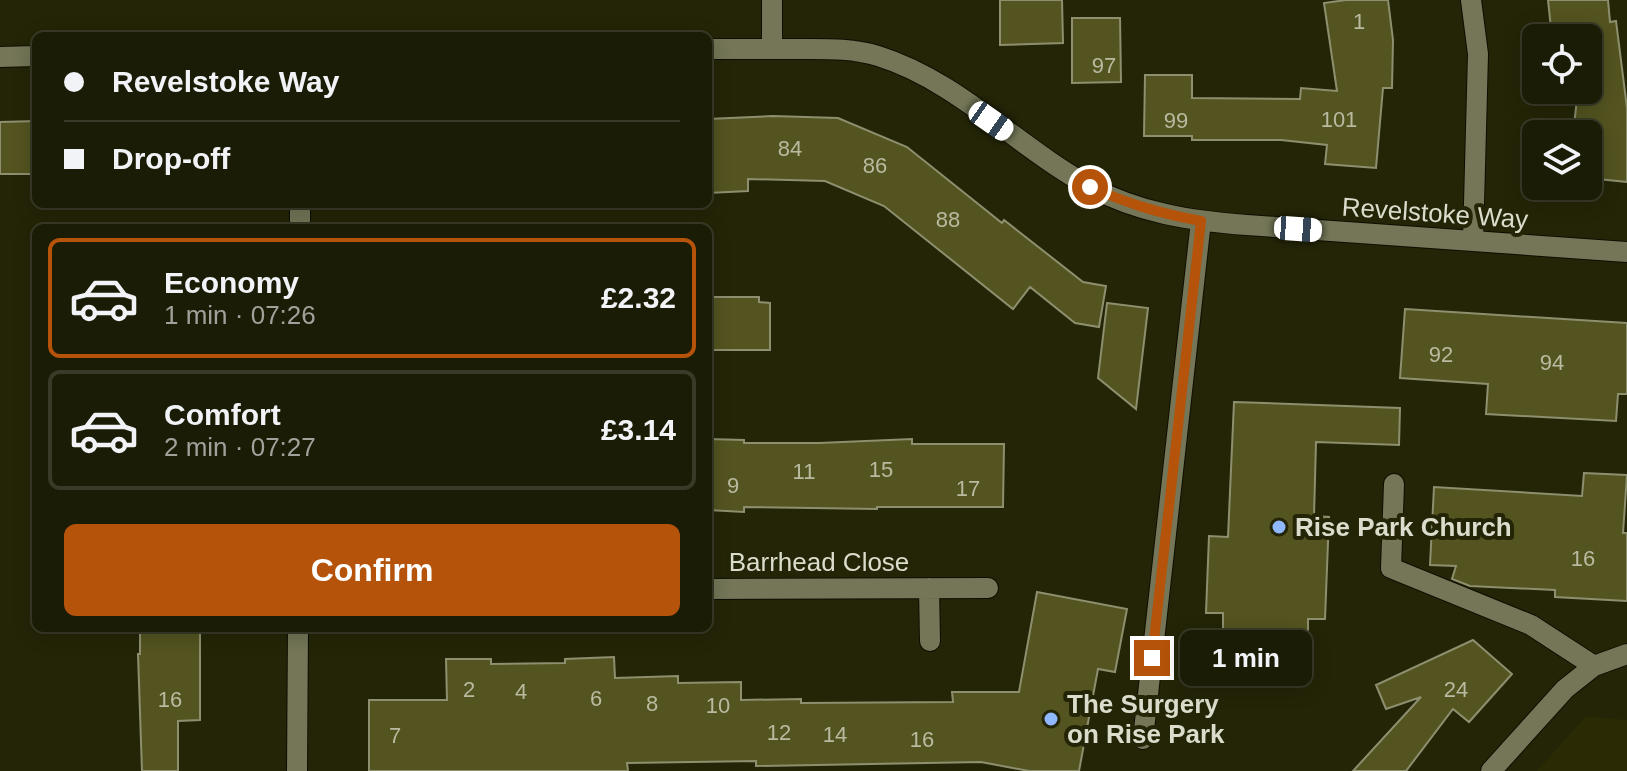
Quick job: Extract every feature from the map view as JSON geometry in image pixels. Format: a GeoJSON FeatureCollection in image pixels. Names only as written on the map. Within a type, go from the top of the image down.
{"type":"FeatureCollection","features":[{"type":"Feature","properties":{"kind":"street"},"geometry":{"type":"LineString","coordinates":[[772,0],[772,49]]}},
{"type":"Feature","properties":{"kind":"street"},"geometry":{"type":"LineString","coordinates":[[1471,0],[1478,54],[1473,241]]}},
{"type":"Feature","properties":{"kind":"street","name":"Revelstoke Way"},"geometry":{"type":"LineString","coordinates":[[712,49],[844,49],[876,55],[940,85],[1090,187],[1161,214],[1201,221],[1627,252]]}},
{"type":"Feature","properties":{"kind":"street"},"geometry":{"type":"LineString","coordinates":[[0,57],[32,56]]}},
{"type":"Feature","properties":{"kind":"street"},"geometry":{"type":"LineString","coordinates":[[1143,739],[1201,221]]}},
{"type":"Feature","properties":{"kind":"street"},"geometry":{"type":"LineString","coordinates":[[1394,484],[1391,568],[1531,625],[1594,666]]}},
{"type":"Feature","properties":{"kind":"street","name":"Barrhead Close"},"geometry":{"type":"LineString","coordinates":[[929,588],[930,641]]}},
{"type":"Feature","properties":{"kind":"street","name":"Barrhead Close"},"geometry":{"type":"LineString","coordinates":[[712,589],[988,588]]}},
{"type":"Feature","properties":{"kind":"street"},"geometry":{"type":"LineString","coordinates":[[297,771],[298,632]]}},
{"type":"Feature","properties":{"kind":"street"},"geometry":{"type":"LineString","coordinates":[[1491,771],[1565,689],[1594,666],[1627,654]]}},
{"type":"Feature","properties":{"kind":"shaded area"},"geometry":{"type":"Polygon","coordinates":[[[1586,716],[1627,720],[1627,771],[1537,771],[1586,716]]]}},
{"type":"Feature","properties":{"kind":"building"},"geometry":{"type":"Polygon","coordinates":[[[1000,0],[1062,0],[1063,43],[1000,45],[1000,0]]]}},
{"type":"Feature","properties":{"kind":"building"},"geometry":{"type":"Polygon","coordinates":[[[1388,0],[1393,40],[1392,88],[1383,88],[1376,168],[1325,164],[1327,145],[1281,140],[1192,140],[1192,136],[1144,136],[1145,75],[1192,75],[1192,98],[1300,99],[1301,88],[1337,91],[1324,3],[1388,0]]]}},
{"type":"Feature","properties":{"kind":"building"},"geometry":{"type":"Polygon","coordinates":[[[1548,0],[1608,0],[1610,22],[1616,21],[1627,108],[1627,182],[1602,179],[1602,120],[1575,120],[1576,104],[1602,104],[1602,24],[1551,24],[1548,0]]]}},
{"type":"Feature","properties":{"kind":"building"},"geometry":{"type":"Polygon","coordinates":[[[1072,18],[1120,18],[1121,82],[1072,83],[1072,18]]]}},
{"type":"Feature","properties":{"kind":"building"},"geometry":{"type":"Polygon","coordinates":[[[773,116],[838,118],[907,147],[1002,223],[1004,220],[1083,282],[1106,286],[1099,327],[1075,323],[1030,287],[1013,309],[884,206],[825,181],[748,179],[748,191],[712,193],[712,119],[773,116]]]}},
{"type":"Feature","properties":{"kind":"building"},"geometry":{"type":"Polygon","coordinates":[[[32,121],[32,174],[0,174],[0,122],[32,121]]]}},
{"type":"Feature","properties":{"kind":"building"},"geometry":{"type":"Polygon","coordinates":[[[712,297],[759,297],[759,302],[770,303],[770,350],[712,350],[712,297]]]}},
{"type":"Feature","properties":{"kind":"building"},"geometry":{"type":"Polygon","coordinates":[[[1107,303],[1148,308],[1136,409],[1098,378],[1107,303]]]}},
{"type":"Feature","properties":{"kind":"building"},"geometry":{"type":"Polygon","coordinates":[[[1405,309],[1627,323],[1627,394],[1618,394],[1616,421],[1486,414],[1488,384],[1400,378],[1405,309]]]}},
{"type":"Feature","properties":{"kind":"building","name":"Rise Park Church"},"geometry":{"type":"Polygon","coordinates":[[[1234,402],[1400,408],[1399,445],[1316,442],[1314,516],[1329,517],[1325,619],[1308,619],[1308,639],[1223,636],[1223,613],[1206,613],[1209,536],[1228,537],[1234,402]]]}},
{"type":"Feature","properties":{"kind":"building"},"geometry":{"type":"Polygon","coordinates":[[[712,439],[744,440],[744,443],[819,443],[912,439],[912,444],[1004,444],[1003,507],[744,507],[744,512],[712,510],[712,439]]]}},
{"type":"Feature","properties":{"kind":"building"},"geometry":{"type":"Polygon","coordinates":[[[1584,473],[1627,475],[1623,533],[1627,533],[1627,601],[1555,597],[1555,590],[1470,586],[1452,579],[1456,566],[1430,565],[1434,487],[1582,496],[1584,473]]]}},
{"type":"Feature","properties":{"kind":"building"},"geometry":{"type":"Polygon","coordinates":[[[1037,592],[1127,609],[1115,672],[1098,669],[1079,771],[1029,771],[981,762],[756,766],[756,761],[627,763],[628,771],[369,771],[369,700],[447,700],[446,659],[491,659],[491,664],[565,663],[565,659],[614,657],[615,678],[678,676],[678,683],[741,682],[741,700],[801,699],[801,703],[953,702],[952,692],[1019,692],[1037,592]]]}},
{"type":"Feature","properties":{"kind":"building"},"geometry":{"type":"Polygon","coordinates":[[[140,632],[200,632],[200,720],[178,721],[178,771],[142,771],[140,632]]]}},
{"type":"Feature","properties":{"kind":"building"},"geometry":{"type":"Polygon","coordinates":[[[1473,640],[1512,674],[1469,722],[1453,709],[1406,771],[1353,771],[1421,697],[1386,709],[1376,685],[1473,640]]]}},
{"type":"Feature","properties":{"kind":"place","name":"Rise Park Church"},"geometry":{"type":"Point","coordinates":[1279,527]}},
{"type":"Feature","properties":{"kind":"place","name":"The Surgery on Rise Park"},"geometry":{"type":"Point","coordinates":[1051,719]}},
{"type":"Feature","properties":{"kind":"route"},"geometry":{"type":"LineString","coordinates":[[1090,187],[1161,214],[1201,221],[1152,658]]}}]}
